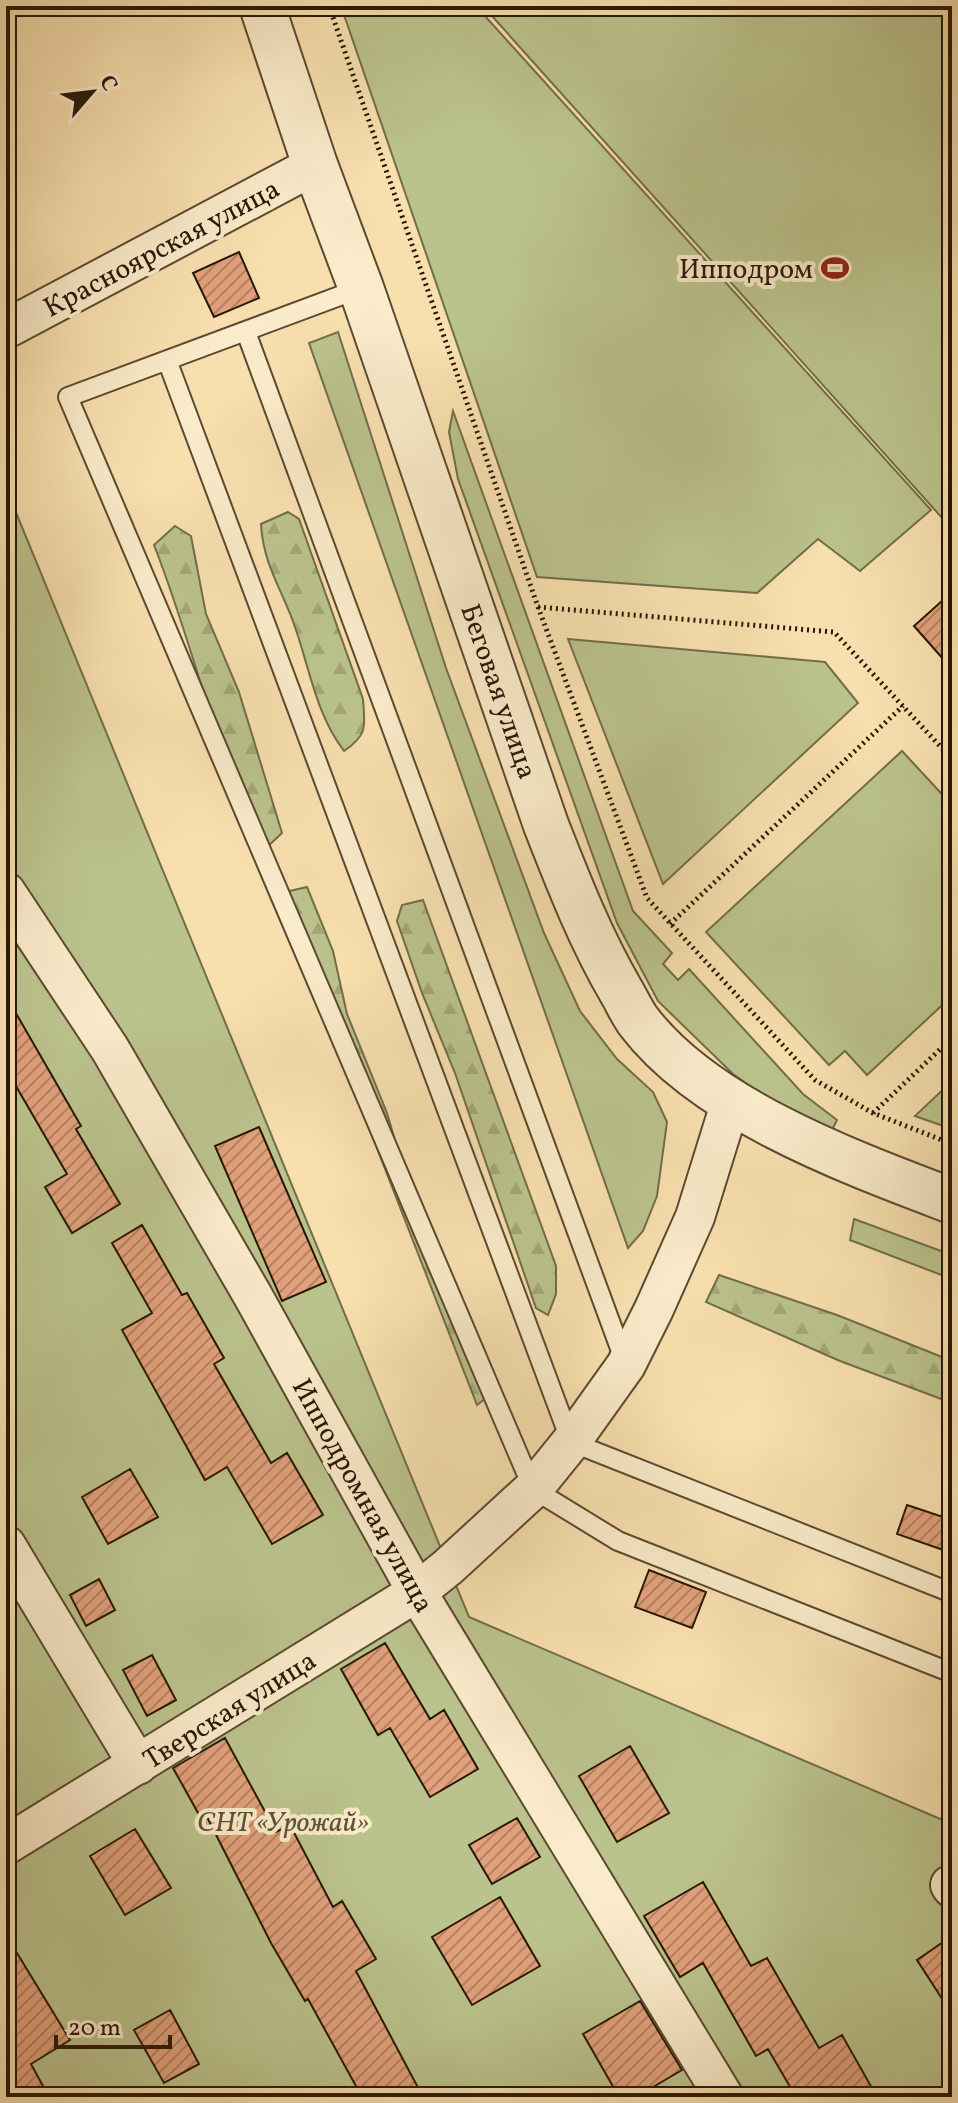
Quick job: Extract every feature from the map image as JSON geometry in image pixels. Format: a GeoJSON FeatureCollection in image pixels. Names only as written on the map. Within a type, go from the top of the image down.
{"type":"FeatureCollection","features":[{"type":"Feature","properties":{"kind":"street","name":"Беговая улица"},"geometry":{"type":"LineString","coordinates":[[262,6],[540,810],[605,963],[639,1022],[684,1070],[731,1101],[841,1159],[952,1201]]}},
{"type":"Feature","properties":{"kind":"street","name":"Красноярская улица"},"geometry":{"type":"LineString","coordinates":[[6,329],[315,165]]}},
{"type":"Feature","properties":{"kind":"street","name":"Ипподромная улица"},"geometry":{"type":"LineString","coordinates":[[6,892],[110,1049],[253,1296],[417,1592],[724,2097]]}},
{"type":"Feature","properties":{"kind":"street","name":"Тверская улица"},"geometry":{"type":"LineString","coordinates":[[6,1845],[417,1592],[533,1489],[626,1365],[695,1217],[731,1101]]}},
{"type":"Feature","properties":{"kind":"street"},"geometry":{"type":"LineString","coordinates":[[6,1545],[138,1765]]}},
{"type":"Feature","properties":{"kind":"lane"},"geometry":{"type":"LineString","coordinates":[[361,288],[68,397],[533,1489],[618,1541],[952,1673]]}},
{"type":"Feature","properties":{"kind":"lane"},"geometry":{"type":"LineString","coordinates":[[246,332],[626,1365]]}},
{"type":"Feature","properties":{"kind":"lane"},"geometry":{"type":"LineString","coordinates":[[167,360],[571,1442],[952,1593]]}},
{"type":"Feature","properties":{"kind":"path"},"geometry":{"type":"LineString","coordinates":[[329,6],[538,607],[647,898],[815,1080],[873,1113],[952,1144]]}},
{"type":"Feature","properties":{"kind":"path"},"geometry":{"type":"LineString","coordinates":[[935,6],[952,24]]}},
{"type":"Feature","properties":{"kind":"path"},"geometry":{"type":"LineString","coordinates":[[538,607],[834,632],[952,759]]}},
{"type":"Feature","properties":{"kind":"path"},"geometry":{"type":"LineString","coordinates":[[670,924],[903,706]]}},
{"type":"Feature","properties":{"kind":"path"},"geometry":{"type":"LineString","coordinates":[[873,1113],[952,1038]]}},
{"type":"Feature","properties":{"kind":"green space"},"geometry":{"type":"Polygon","coordinates":[[[341,6],[476,6],[931,510],[860,571],[818,539],[757,593],[537,577],[341,6]]]}},
{"type":"Feature","properties":{"kind":"green space","name":"Ипподром"},"geometry":{"type":"Polygon","coordinates":[[[483,6],[952,6],[952,529],[483,6]]]}},
{"type":"Feature","properties":{"kind":"green space"},"geometry":{"type":"Polygon","coordinates":[[[338,332],[446,668],[544,933],[580,1011],[617,1059],[653,1092],[667,1122],[657,1196],[643,1231],[628,1248],[309,343],[338,332]]]}},
{"type":"Feature","properties":{"kind":"green space"},"geometry":{"type":"Polygon","coordinates":[[[453,411],[633,911],[672,953],[663,964],[678,980],[689,969],[803,1094],[837,1120],[830,1134],[773,1103],[733,1074],[658,1001],[617,923],[458,479],[449,432],[453,411]]]}},
{"type":"Feature","properties":{"kind":"green space","name":"СНТ «Урожай»"},"geometry":{"type":"Polygon","coordinates":[[[6,488],[469,1617],[952,1824],[952,2097],[6,2097],[6,488]]]}},
{"type":"Feature","properties":{"kind":"green space"},"geometry":{"type":"Polygon","coordinates":[[[288,512],[299,519],[363,699],[361,735],[344,751],[321,708],[291,616],[266,553],[261,524],[288,512]]]}},
{"type":"Feature","properties":{"kind":"green space"},"geometry":{"type":"Polygon","coordinates":[[[175,526],[191,536],[206,614],[239,692],[282,833],[264,850],[218,738],[154,545],[175,526]]]}},
{"type":"Feature","properties":{"kind":"green space"},"geometry":{"type":"Polygon","coordinates":[[[568,639],[825,662],[858,703],[663,884],[568,639]]]}},
{"type":"Feature","properties":{"kind":"green space"},"geometry":{"type":"Polygon","coordinates":[[[902,751],[952,805],[952,996],[867,1075],[845,1051],[829,1065],[706,932],[902,751]]]}},
{"type":"Feature","properties":{"kind":"green space"},"geometry":{"type":"Polygon","coordinates":[[[307,887],[333,951],[347,1014],[387,1113],[409,1188],[493,1393],[477,1405],[315,989],[285,892],[307,887]]]}},
{"type":"Feature","properties":{"kind":"green space"},"geometry":{"type":"Polygon","coordinates":[[[423,900],[556,1266],[556,1294],[548,1315],[536,1308],[455,1073],[397,921],[402,905],[423,900]]]}},
{"type":"Feature","properties":{"kind":"green space"},"geometry":{"type":"Polygon","coordinates":[[[952,1081],[952,1129],[915,1116],[952,1081]]]}},
{"type":"Feature","properties":{"kind":"green space"},"geometry":{"type":"Polygon","coordinates":[[[854,1219],[952,1255],[952,1279],[850,1240],[854,1219]]]}},
{"type":"Feature","properties":{"kind":"green space"},"geometry":{"type":"Polygon","coordinates":[[[719,1275],[837,1315],[952,1361],[952,1403],[840,1361],[706,1302],[719,1275]]]}},
{"type":"Feature","properties":{"kind":"building"},"geometry":{"type":"Polygon","coordinates":[[[239,252],[259,298],[214,317],[193,273],[239,252]]]}},
{"type":"Feature","properties":{"kind":"building"},"geometry":{"type":"Polygon","coordinates":[[[952,592],[952,669],[914,626],[952,592]]]}},
{"type":"Feature","properties":{"kind":"building"},"geometry":{"type":"Polygon","coordinates":[[[6,996],[81,1126],[76,1129],[120,1204],[72,1233],[45,1187],[67,1174],[6,1069],[6,996]]]}},
{"type":"Feature","properties":{"kind":"building"},"geometry":{"type":"Polygon","coordinates":[[[259,1127],[326,1282],[282,1301],[215,1146],[259,1127]]]}},
{"type":"Feature","properties":{"kind":"building"},"geometry":{"type":"Polygon","coordinates":[[[142,1225],[182,1295],[187,1293],[224,1358],[214,1364],[271,1463],[287,1453],[323,1515],[272,1544],[227,1467],[205,1480],[122,1330],[152,1313],[112,1243],[142,1225]]]}},
{"type":"Feature","properties":{"kind":"building"},"geometry":{"type":"Polygon","coordinates":[[[130,1469],[158,1517],[108,1544],[82,1497],[130,1469]]]}},
{"type":"Feature","properties":{"kind":"building"},"geometry":{"type":"Polygon","coordinates":[[[907,1505],[952,1520],[952,1553],[897,1534],[907,1505]]]}},
{"type":"Feature","properties":{"kind":"building"},"geometry":{"type":"Polygon","coordinates":[[[649,1570],[706,1592],[692,1628],[635,1607],[649,1570]]]}},
{"type":"Feature","properties":{"kind":"building"},"geometry":{"type":"Polygon","coordinates":[[[99,1579],[115,1610],[86,1626],[70,1595],[99,1579]]]}},
{"type":"Feature","properties":{"kind":"building"},"geometry":{"type":"Polygon","coordinates":[[[385,1643],[430,1719],[444,1710],[478,1769],[430,1797],[390,1728],[378,1735],[341,1669],[385,1643]]]}},
{"type":"Feature","properties":{"kind":"building"},"geometry":{"type":"Polygon","coordinates":[[[152,1655],[176,1700],[147,1716],[123,1670],[152,1655]]]}},
{"type":"Feature","properties":{"kind":"building"},"geometry":{"type":"Polygon","coordinates":[[[225,1738],[276,1832],[290,1825],[333,1907],[342,1901],[376,1959],[356,1971],[423,2097],[362,2097],[308,1999],[305,2001],[271,1943],[207,1817],[202,1820],[173,1768],[225,1738]]]}},
{"type":"Feature","properties":{"kind":"building"},"geometry":{"type":"Polygon","coordinates":[[[630,1746],[669,1813],[617,1842],[579,1776],[630,1746]]]}},
{"type":"Feature","properties":{"kind":"building"},"geometry":{"type":"Polygon","coordinates":[[[517,1818],[540,1857],[492,1884],[469,1845],[517,1818]]]}},
{"type":"Feature","properties":{"kind":"building"},"geometry":{"type":"Polygon","coordinates":[[[135,1829],[171,1888],[125,1915],[90,1856],[135,1829]]]}},
{"type":"Feature","properties":{"kind":"building"},"geometry":{"type":"Polygon","coordinates":[[[703,1882],[751,1966],[767,1958],[819,2048],[842,2035],[877,2097],[796,2097],[768,2049],[756,2056],[703,1963],[680,1977],[644,1916],[703,1882]]]}},
{"type":"Feature","properties":{"kind":"building"},"geometry":{"type":"Polygon","coordinates":[[[500,1897],[540,1966],[472,2005],[432,1937],[500,1897]]]}},
{"type":"Feature","properties":{"kind":"building"},"geometry":{"type":"Polygon","coordinates":[[[6,1935],[70,2040],[31,2064],[49,2097],[6,2097],[6,1935]]]}},
{"type":"Feature","properties":{"kind":"building"},"geometry":{"type":"Polygon","coordinates":[[[952,1936],[952,2014],[917,1960],[952,1936]]]}},
{"type":"Feature","properties":{"kind":"building"},"geometry":{"type":"Polygon","coordinates":[[[640,2001],[682,2070],[636,2097],[619,2097],[583,2034],[640,2001]]]}},
{"type":"Feature","properties":{"kind":"building"},"geometry":{"type":"Polygon","coordinates":[[[170,2010],[199,2064],[164,2083],[134,2030],[170,2010]]]}},
{"type":"Feature","properties":{"kind":"place","name":"Ипподром"},"geometry":{"type":"Point","coordinates":[835,268]}}]}
